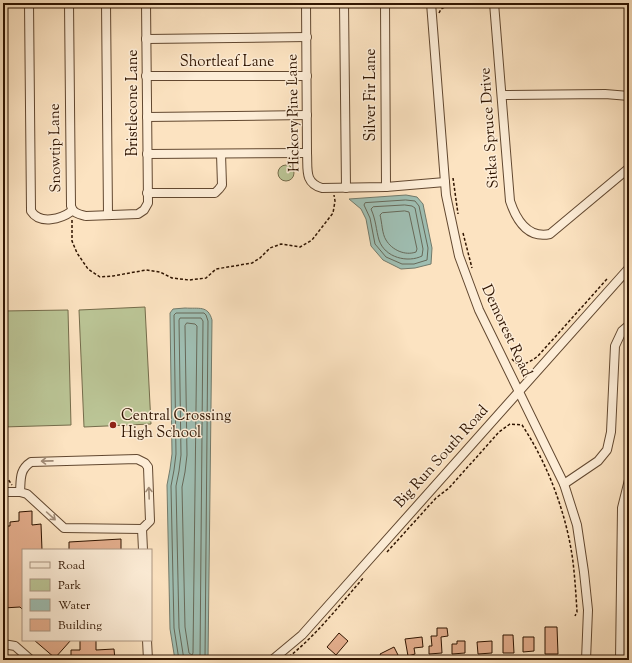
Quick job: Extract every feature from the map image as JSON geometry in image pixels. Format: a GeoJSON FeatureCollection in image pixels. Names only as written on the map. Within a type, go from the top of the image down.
{"type":"FeatureCollection","features":[{"type":"Feature","properties":{"kind":"street"},"geometry":{"type":"LineString","coordinates":[[29,3],[31,211],[33,215],[40,218],[49,219],[66,215],[72,210]]}},
{"type":"Feature","properties":{"kind":"street","name":"Snowtip Lane"},"geometry":{"type":"LineString","coordinates":[[68,3],[72,210],[78,214],[86,216],[138,214],[144,210],[148,203]]}},
{"type":"Feature","properties":{"kind":"street"},"geometry":{"type":"LineString","coordinates":[[106,3],[108,215]]}},
{"type":"Feature","properties":{"kind":"street","name":"Bristlecone Lane"},"geometry":{"type":"LineString","coordinates":[[146,3],[148,203]]}},
{"type":"Feature","properties":{"kind":"street","name":"Hickory Pine Lane"},"geometry":{"type":"LineString","coordinates":[[306,3],[307,153],[308,177],[311,182],[322,188],[386,187],[445,182]]}},
{"type":"Feature","properties":{"kind":"street"},"geometry":{"type":"LineString","coordinates":[[344,3],[346,188]]}},
{"type":"Feature","properties":{"kind":"street","name":"Silver Fir Lane"},"geometry":{"type":"LineString","coordinates":[[385,3],[386,187]]}},
{"type":"Feature","properties":{"kind":"street","name":"Demorest Road"},"geometry":{"type":"LineString","coordinates":[[430,3],[446,195],[459,256],[479,310],[564,484],[576,525],[584,572],[588,610],[586,660]]}},
{"type":"Feature","properties":{"kind":"street","name":"Sitka Spruce Drive"},"geometry":{"type":"LineString","coordinates":[[494,3],[510,201],[519,219],[526,228],[534,234],[542,236],[550,234],[629,168]]}},
{"type":"Feature","properties":{"kind":"street"},"geometry":{"type":"LineString","coordinates":[[146,39],[307,37]]}},
{"type":"Feature","properties":{"kind":"street","name":"Shortleaf Lane"},"geometry":{"type":"LineString","coordinates":[[146,76],[307,76]]}},
{"type":"Feature","properties":{"kind":"street"},"geometry":{"type":"LineString","coordinates":[[502,95],[605,94],[629,96]]}},
{"type":"Feature","properties":{"kind":"street"},"geometry":{"type":"LineString","coordinates":[[147,117],[307,115]]}},
{"type":"Feature","properties":{"kind":"street"},"geometry":{"type":"LineString","coordinates":[[147,154],[307,153]]}},
{"type":"Feature","properties":{"kind":"street"},"geometry":{"type":"LineString","coordinates":[[148,193],[215,192],[219,190],[222,185],[221,154]]}},
{"type":"Feature","properties":{"kind":"street","name":"Big Run South Road"},"geometry":{"type":"LineString","coordinates":[[272,660],[302,635],[629,268]]}},
{"type":"Feature","properties":{"kind":"street"},"geometry":{"type":"LineString","coordinates":[[564,484],[598,461],[607,450],[612,432],[615,346],[622,331],[629,325]]}},
{"type":"Feature","properties":{"kind":"street"},"geometry":{"type":"LineString","coordinates":[[3,492],[20,492],[27,494],[64,528],[142,529],[150,521],[148,467],[145,462],[137,459],[31,462],[24,467],[21,472],[20,492]]}},
{"type":"Feature","properties":{"kind":"street"},"geometry":{"type":"LineString","coordinates":[[620,660],[625,571],[626,509],[629,480]]}},
{"type":"Feature","properties":{"kind":"street"},"geometry":{"type":"LineString","coordinates":[[142,529],[143,549]]}},
{"type":"Feature","properties":{"kind":"street"},"geometry":{"type":"LineString","coordinates":[[147,641],[148,660]]}},
{"type":"Feature","properties":{"kind":"street"},"geometry":{"type":"LineString","coordinates":[[3,644],[15,646],[31,660]]}},
{"type":"Feature","properties":{"kind":"path"},"geometry":{"type":"LineString","coordinates":[[440,18],[439,14],[441,9],[445,7],[445,3]]}},
{"type":"Feature","properties":{"kind":"path"},"geometry":{"type":"LineString","coordinates":[[453,175],[459,216]]}},
{"type":"Feature","properties":{"kind":"path"},"geometry":{"type":"LineString","coordinates":[[72,210],[72,241],[77,253],[88,269],[100,278],[146,270],[160,272],[172,278],[189,280],[206,278],[216,269],[252,263],[260,258],[270,248],[281,244],[300,247],[312,240],[333,213],[335,201],[333,188]]}},
{"type":"Feature","properties":{"kind":"path"},"geometry":{"type":"LineString","coordinates":[[462,230],[466,251],[473,272]]}},
{"type":"Feature","properties":{"kind":"path"},"geometry":{"type":"LineString","coordinates":[[509,356],[514,362],[519,364],[526,364],[532,361],[607,279]]}},
{"type":"Feature","properties":{"kind":"path"},"geometry":{"type":"LineString","coordinates":[[386,553],[436,498],[449,488],[500,432],[510,424],[522,425],[533,442],[553,485],[566,528],[572,561],[577,612],[575,616]]}},
{"type":"Feature","properties":{"kind":"path"},"geometry":{"type":"LineString","coordinates":[[3,472],[12,485]]}},
{"type":"Feature","properties":{"kind":"path"},"geometry":{"type":"LineString","coordinates":[[286,660],[317,632],[366,576]]}},
{"type":"Feature","properties":{"kind":"green space"},"geometry":{"type":"Polygon","coordinates":[[[286,165],[292,167],[294,173],[292,179],[286,181],[280,179],[278,173],[280,167],[286,165]]]}},
{"type":"Feature","properties":{"kind":"green space"},"geometry":{"type":"Polygon","coordinates":[[[3,172],[7,181],[7,220],[3,229],[3,172]]]}},
{"type":"Feature","properties":{"kind":"green space"},"geometry":{"type":"Polygon","coordinates":[[[145,307],[151,424],[84,427],[79,310],[145,307]]]}},
{"type":"Feature","properties":{"kind":"green space"},"geometry":{"type":"Polygon","coordinates":[[[68,310],[71,425],[3,427],[3,311],[68,310]]]}},
{"type":"Feature","properties":{"kind":"water"},"geometry":{"type":"Polygon","coordinates":[[[406,195],[417,197],[423,204],[432,248],[431,264],[415,268],[401,269],[383,260],[371,246],[366,219],[361,209],[349,199],[406,195]]]}},
{"type":"Feature","properties":{"kind":"water"},"geometry":{"type":"Polygon","coordinates":[[[199,308],[205,310],[208,312],[212,320],[208,660],[175,660],[170,629],[167,485],[172,454],[170,313],[173,309],[199,308]]]}},
{"type":"Feature","properties":{"kind":"building"},"geometry":{"type":"Polygon","coordinates":[[[32,511],[32,525],[41,524],[42,549],[22,549],[22,609],[20,607],[3,608],[3,526],[10,526],[10,522],[19,521],[19,512],[32,511]]]}},
{"type":"Feature","properties":{"kind":"building"},"geometry":{"type":"Polygon","coordinates":[[[121,539],[121,549],[69,549],[69,542],[121,539]]]}},
{"type":"Feature","properties":{"kind":"building"},"geometry":{"type":"Polygon","coordinates":[[[626,600],[629,600],[629,660],[625,660],[626,600]]]}},
{"type":"Feature","properties":{"kind":"building"},"geometry":{"type":"Polygon","coordinates":[[[545,627],[557,627],[558,654],[545,654],[545,627]]]}},
{"type":"Feature","properties":{"kind":"building"},"geometry":{"type":"Polygon","coordinates":[[[437,628],[447,628],[448,636],[441,637],[442,653],[429,654],[429,646],[432,646],[431,636],[437,636],[437,628]]]}},
{"type":"Feature","properties":{"kind":"building"},"geometry":{"type":"Polygon","coordinates":[[[339,633],[348,641],[336,655],[327,647],[339,633]]]}},
{"type":"Feature","properties":{"kind":"building"},"geometry":{"type":"Polygon","coordinates":[[[503,635],[513,635],[514,653],[503,653],[503,635]]]}},
{"type":"Feature","properties":{"kind":"building"},"geometry":{"type":"Polygon","coordinates":[[[422,637],[423,647],[414,648],[415,654],[408,656],[405,639],[422,637]]]}},
{"type":"Feature","properties":{"kind":"building"},"geometry":{"type":"Polygon","coordinates":[[[523,637],[534,637],[534,651],[523,652],[523,637]]]}},
{"type":"Feature","properties":{"kind":"building"},"geometry":{"type":"Polygon","coordinates":[[[35,641],[70,641],[55,658],[35,641]]]}},
{"type":"Feature","properties":{"kind":"building"},"geometry":{"type":"Polygon","coordinates":[[[80,641],[96,641],[96,650],[114,649],[115,660],[71,660],[71,650],[80,650],[80,641]]]}},
{"type":"Feature","properties":{"kind":"building"},"geometry":{"type":"Polygon","coordinates":[[[457,641],[465,641],[465,653],[452,654],[452,644],[457,644],[457,641]]]}},
{"type":"Feature","properties":{"kind":"building"},"geometry":{"type":"Polygon","coordinates":[[[492,641],[492,653],[478,654],[477,642],[492,641]]]}},
{"type":"Feature","properties":{"kind":"building"},"geometry":{"type":"Polygon","coordinates":[[[394,647],[399,657],[393,660],[383,660],[380,654],[394,647]]]}},
{"type":"Feature","properties":{"kind":"place","name":"Central Crossing High School"},"geometry":{"type":"Point","coordinates":[113,425]}}]}
